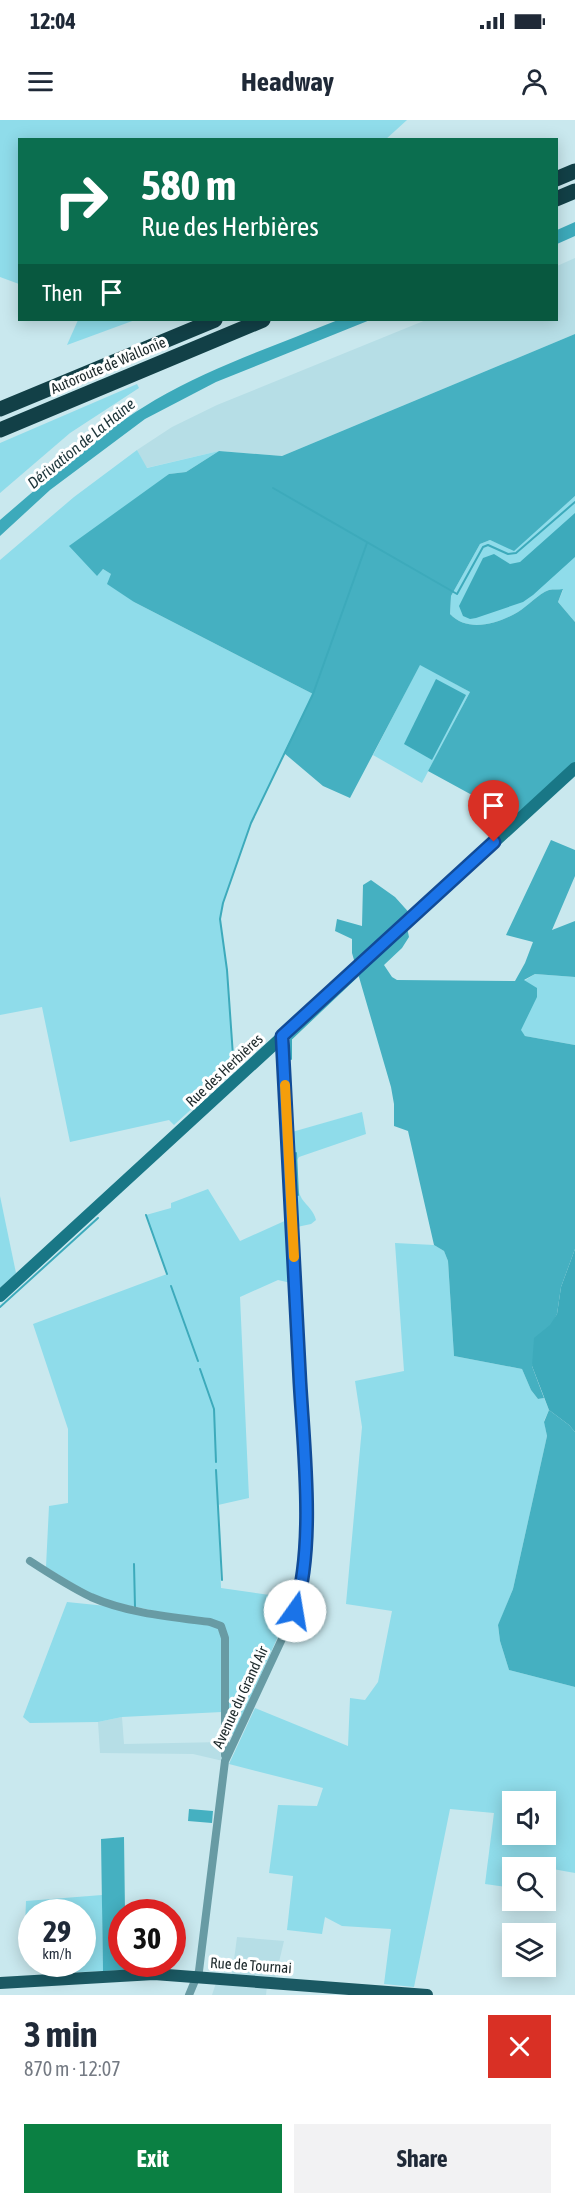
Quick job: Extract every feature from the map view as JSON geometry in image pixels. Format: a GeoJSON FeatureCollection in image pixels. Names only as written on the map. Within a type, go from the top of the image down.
{"type":"FeatureCollection","features":[{"type":"Feature","properties":{"kind":"highway"},"geometry":{"type":"LineString","coordinates":[[558,178],[575,171]]}},
{"type":"Feature","properties":{"kind":"highway"},"geometry":{"type":"LineString","coordinates":[[558,198],[575,191]]}},
{"type":"Feature","properties":{"kind":"highway","name":"Autoroute de Wallonie"},"geometry":{"type":"LineString","coordinates":[[0,409],[213,321]]}},
{"type":"Feature","properties":{"kind":"highway","name":"Autoroute de Wallonie"},"geometry":{"type":"LineString","coordinates":[[0,430],[262,321]]}},
{"type":"Feature","properties":{"kind":"main road","name":"Rue de Tournai"},"geometry":{"type":"LineString","coordinates":[[0,1983],[134,1974],[197,1976],[427,1995]]}},
{"type":"Feature","properties":{"kind":"street","name":"Rue des Herbières"},"geometry":{"type":"LineString","coordinates":[[0,1296],[575,768]]}},
{"type":"Feature","properties":{"kind":"street","name":"Avenue du Grand Air"},"geometry":{"type":"LineString","coordinates":[[189,1995],[197,1976],[225,1761],[295,1611],[303,1565],[306,1489],[282,1036]]}},
{"type":"Feature","properties":{"kind":"street"},"geometry":{"type":"LineString","coordinates":[[30,1562],[80,1591],[107,1603],[221,1626],[225,1638],[225,1761]]}},
{"type":"Feature","properties":{"kind":"shaded area"},"geometry":{"type":"Polygon","coordinates":[[[0,120],[407,120],[387,138],[18,138],[18,284],[0,277],[0,120]]]}},
{"type":"Feature","properties":{"kind":"shaded area"},"geometry":{"type":"Polygon","coordinates":[[[575,222],[575,236],[558,244],[558,230],[575,222]]]}},
{"type":"Feature","properties":{"kind":"shaded area"},"geometry":{"type":"Polygon","coordinates":[[[575,258],[575,334],[282,456],[219,451],[146,468],[137,450],[172,427],[217,405],[424,321],[558,321],[558,266],[575,258]]]}},
{"type":"Feature","properties":{"kind":"shaded area"},"geometry":{"type":"Polygon","coordinates":[[[78,321],[132,321],[67,345],[78,321]]]}},
{"type":"Feature","properties":{"kind":"shaded area"},"geometry":{"type":"Polygon","coordinates":[[[335,321],[368,321],[216,382],[145,419],[50,490],[0,536],[0,520],[114,427],[177,388],[245,357],[335,321]]]}},
{"type":"Feature","properties":{"kind":"shaded area"},"geometry":{"type":"Polygon","coordinates":[[[575,334],[575,496],[514,551],[490,540],[480,544],[451,596],[450,614],[465,623],[483,625],[510,616],[549,590],[563,589],[558,602],[575,622],[575,763],[514,818],[428,771],[470,692],[420,665],[350,798],[323,786],[284,753],[313,694],[134,602],[107,584],[111,574],[103,569],[97,576],[69,546],[169,474],[186,472],[219,451],[282,456],[575,334]]]}},
{"type":"Feature","properties":{"kind":"shaded area"},"geometry":{"type":"Polygon","coordinates":[[[137,384],[139,388],[70,433],[0,493],[0,443],[137,384]]]}},
{"type":"Feature","properties":{"kind":"shaded area"},"geometry":{"type":"Polygon","coordinates":[[[137,450],[147,468],[219,451],[186,472],[169,474],[96,576],[103,569],[111,574],[134,602],[313,694],[251,823],[223,903],[220,919],[227,970],[234,1070],[174,1125],[169,1120],[70,1142],[42,1007],[0,1015],[0,560],[74,497],[137,450]]]}},
{"type":"Feature","properties":{"kind":"shaded area"},"geometry":{"type":"Polygon","coordinates":[[[575,496],[575,622],[558,602],[563,590],[545,592],[518,612],[483,625],[465,623],[450,614],[451,596],[480,544],[490,540],[514,550],[575,496]]]}},
{"type":"Feature","properties":{"kind":"shaded area"},"geometry":{"type":"Polygon","coordinates":[[[575,513],[575,557],[523,602],[476,618],[470,619],[463,616],[459,606],[483,558],[494,554],[510,564],[520,562],[575,513]]]}},
{"type":"Feature","properties":{"kind":"shaded area"},"geometry":{"type":"Polygon","coordinates":[[[420,664],[470,692],[422,783],[373,755],[420,664]]]}},
{"type":"Feature","properties":{"kind":"shaded area"},"geometry":{"type":"Polygon","coordinates":[[[436,679],[466,695],[432,760],[404,744],[436,679]]]}},
{"type":"Feature","properties":{"kind":"shaded area"},"geometry":{"type":"Polygon","coordinates":[[[551,840],[575,850],[575,876],[552,930],[575,921],[575,977],[535,974],[524,980],[537,988],[537,997],[521,1030],[525,1036],[575,1045],[575,1249],[561,1287],[557,1314],[532,1366],[544,1398],[538,1399],[531,1390],[522,1369],[454,1356],[448,1261],[444,1251],[434,1245],[408,1131],[394,1126],[391,1087],[352,953],[352,939],[335,931],[337,919],[362,926],[363,885],[371,880],[395,897],[413,917],[406,923],[409,937],[402,948],[384,965],[392,977],[397,980],[515,981],[533,942],[506,935],[551,840]]]}},
{"type":"Feature","properties":{"kind":"shaded area"},"geometry":{"type":"Polygon","coordinates":[[[535,974],[575,977],[575,1045],[525,1036],[520,1030],[524,981],[535,974]]]}},
{"type":"Feature","properties":{"kind":"shaded area"},"geometry":{"type":"Polygon","coordinates":[[[362,1112],[366,1134],[299,1157],[297,1160],[298,1190],[316,1220],[311,1224],[297,1227],[292,1132],[362,1112]]]}},
{"type":"Feature","properties":{"kind":"shaded area"},"geometry":{"type":"Polygon","coordinates":[[[208,1189],[240,1241],[289,1219],[291,1283],[278,1280],[240,1297],[249,1498],[218,1505],[221,1588],[290,1598],[294,1601],[234,1734],[228,1733],[223,1625],[112,1602],[90,1594],[46,1567],[49,1506],[68,1503],[68,1429],[33,1324],[167,1274],[146,1215],[171,1208],[171,1203],[208,1189]]]}},
{"type":"Feature","properties":{"kind":"shaded area"},"geometry":{"type":"Polygon","coordinates":[[[0,1196],[16,1273],[0,1288],[0,1196]]]}},
{"type":"Feature","properties":{"kind":"shaded area"},"geometry":{"type":"Polygon","coordinates":[[[395,1243],[434,1245],[444,1251],[448,1261],[454,1356],[522,1369],[531,1390],[538,1399],[544,1398],[549,1410],[544,1421],[547,1436],[513,1589],[498,1626],[509,1670],[575,1687],[575,1873],[556,1870],[556,1857],[502,1857],[502,1886],[485,1884],[494,1813],[450,1809],[414,1987],[384,1984],[391,1929],[342,1926],[325,1917],[322,1934],[287,1930],[293,1876],[269,1873],[278,1805],[317,1806],[323,1788],[229,1764],[255,1708],[348,1746],[350,1698],[365,1700],[378,1682],[392,1611],[346,1604],[362,1427],[355,1381],[404,1371],[395,1243]]]}},
{"type":"Feature","properties":{"kind":"shaded area"},"geometry":{"type":"Polygon","coordinates":[[[575,1249],[575,1432],[549,1410],[532,1366],[534,1338],[550,1325],[557,1314],[561,1287],[575,1249]]]}},
{"type":"Feature","properties":{"kind":"shaded area"},"geometry":{"type":"Polygon","coordinates":[[[549,1410],[575,1432],[575,1687],[509,1670],[500,1641],[498,1625],[513,1589],[547,1436],[544,1422],[549,1410]]]}},
{"type":"Feature","properties":{"kind":"shaded area"},"geometry":{"type":"Polygon","coordinates":[[[67,1602],[116,1607],[210,1623],[222,1631],[222,1712],[122,1717],[98,1722],[30,1723],[23,1717],[67,1602]]]}},
{"type":"Feature","properties":{"kind":"shaded area"},"geometry":{"type":"Polygon","coordinates":[[[122,1717],[124,1744],[223,1742],[223,1761],[193,1754],[100,1753],[98,1722],[122,1717]]]}},
{"type":"Feature","properties":{"kind":"shaded area"},"geometry":{"type":"Polygon","coordinates":[[[189,1809],[213,1811],[212,1823],[188,1821],[189,1809]]]}},
{"type":"Feature","properties":{"kind":"shaded area"},"geometry":{"type":"Polygon","coordinates":[[[124,1837],[125,1899],[108,1899],[108,1971],[103,1971],[101,1839],[124,1837]]]}},
{"type":"Feature","properties":{"kind":"shaded area"},"geometry":{"type":"Polygon","coordinates":[[[102,1895],[103,1971],[96,1971],[96,1899],[51,1899],[102,1895]]]}},
{"type":"Feature","properties":{"kind":"shaded area"},"geometry":{"type":"Polygon","coordinates":[[[237,1937],[284,1941],[275,1979],[232,1975],[237,1937]]]}},
{"type":"Feature","properties":{"kind":"shaded area"},"geometry":{"type":"Polygon","coordinates":[[[216,1983],[267,1986],[266,1995],[212,1995],[216,1983]]]}},
{"type":"Feature","properties":{"kind":"waterway"},"geometry":{"type":"LineString","coordinates":[[273,488],[457,594],[483,547],[488,545],[508,554],[516,553],[575,502]]}},
{"type":"Feature","properties":{"kind":"waterway"},"geometry":{"type":"LineString","coordinates":[[234,1070],[227,970],[220,919],[223,903],[251,823],[313,694],[367,543]]}},
{"type":"Feature","properties":{"kind":"waterway"},"geometry":{"type":"LineString","coordinates":[[291,1059],[291,1039],[368,966]]}},
{"type":"Feature","properties":{"kind":"waterway"},"geometry":{"type":"LineString","coordinates":[[296,1153],[298,1195]]}},
{"type":"Feature","properties":{"kind":"waterway"},"geometry":{"type":"LineString","coordinates":[[146,1215],[167,1274]]}},
{"type":"Feature","properties":{"kind":"waterway"},"geometry":{"type":"LineString","coordinates":[[0,1307],[98,1218]]}},
{"type":"Feature","properties":{"kind":"waterway"},"geometry":{"type":"LineString","coordinates":[[171,1286],[198,1361]]}},
{"type":"Feature","properties":{"kind":"waterway"},"geometry":{"type":"LineString","coordinates":[[200,1369],[214,1409],[216,1462]]}},
{"type":"Feature","properties":{"kind":"waterway"},"geometry":{"type":"LineString","coordinates":[[216,1470],[222,1580]]}},
{"type":"Feature","properties":{"kind":"waterway"},"geometry":{"type":"LineString","coordinates":[[134,1564],[135,1607]]}},
{"type":"Feature","properties":{"kind":"slow traffic"},"geometry":{"type":"LineString","coordinates":[[285,1085],[294,1257]]}},
{"type":"Feature","properties":{"kind":"route"},"geometry":{"type":"LineString","coordinates":[[295,1611],[303,1565],[306,1489],[282,1036],[494,842]]}},
{"type":"Feature","properties":{"kind":"water label","name":"Dérivation de La Haine"},"geometry":{"type":"Point","coordinates":[81,443]}}]}
